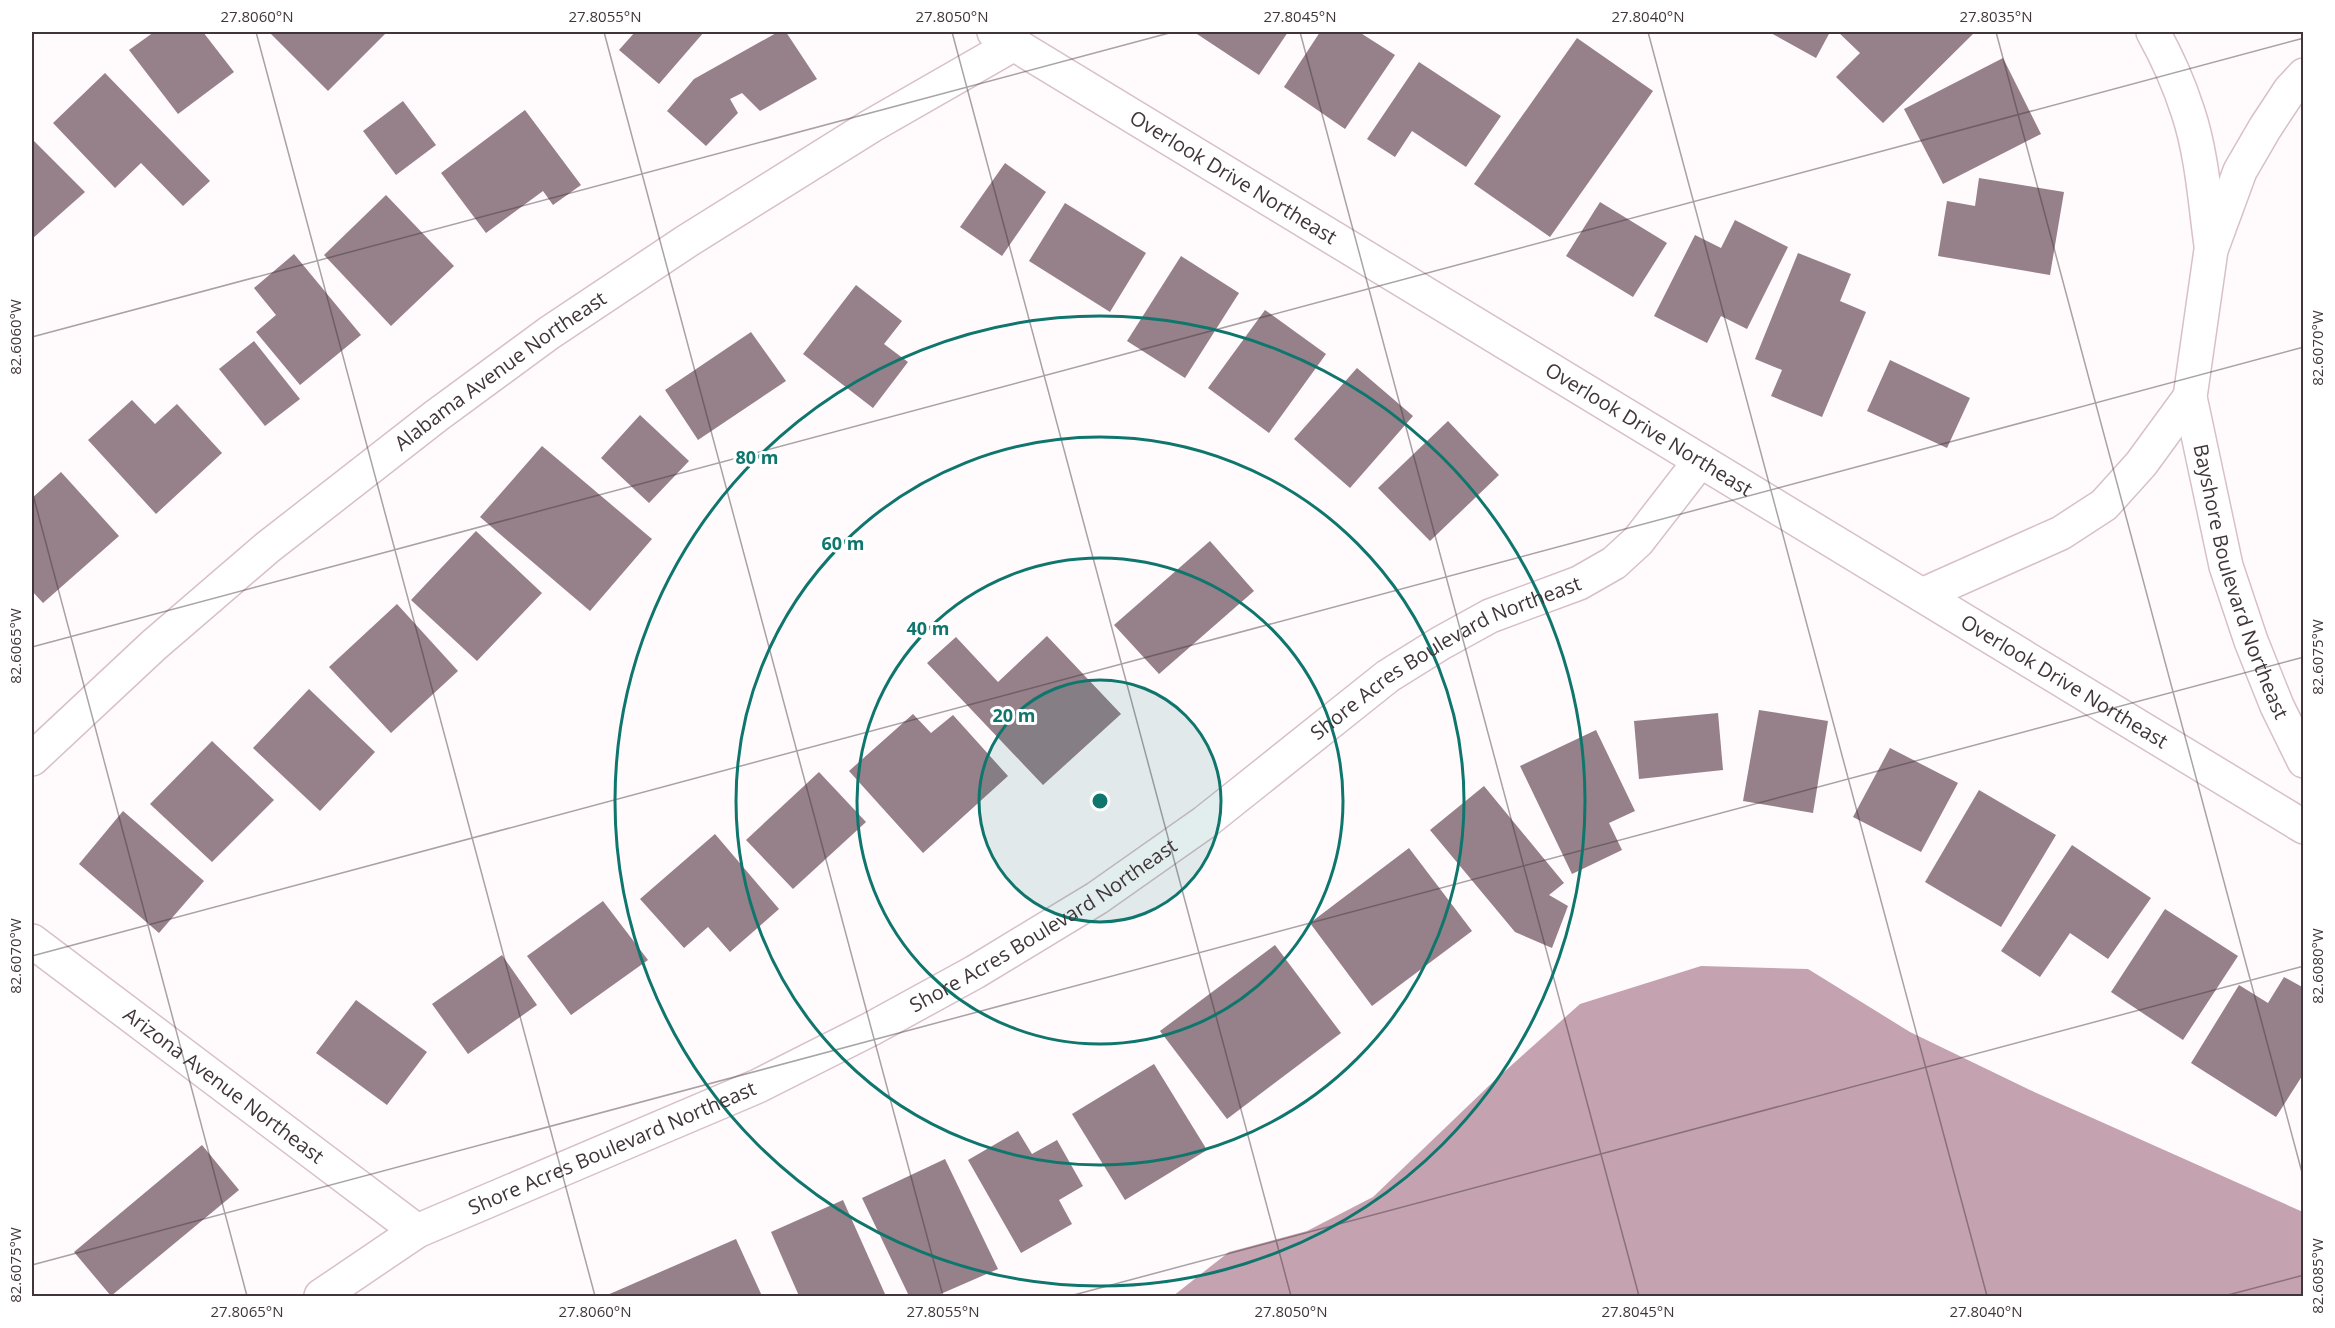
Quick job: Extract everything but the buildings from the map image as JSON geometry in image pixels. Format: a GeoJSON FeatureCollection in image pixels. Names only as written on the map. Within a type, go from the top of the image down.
{"type":"FeatureCollection","features":[{"type":"Feature","properties":{"kind":"street","name":"Bayshore Boulevard Northeast"},"geometry":{"type":"LineString","coordinates":[[2153,32],[2167,57],[2189,114],[2201,172],[2211,250]]}},
{"type":"Feature","properties":{"kind":"street","name":"Overlook Drive Northeast"},"geometry":{"type":"LineString","coordinates":[[1004,38],[2304,827]]}},
{"type":"Feature","properties":{"kind":"street","name":"Alabama Avenue Northeast"},"geometry":{"type":"LineString","coordinates":[[32,759],[154,645],[268,547],[436,416],[549,333],[687,241],[861,132],[1004,38]]}},
{"type":"Feature","properties":{"kind":"street","name":"Bayshore Boulevard Northeast"},"geometry":{"type":"LineString","coordinates":[[2304,75],[2290,90],[2240,171],[2211,250],[2190,397],[2226,566],[2251,641],[2277,706],[2304,760]]}},
{"type":"Feature","properties":{"kind":"street","name":"Bayshore Boulevard Northeast"},"geometry":{"type":"LineString","coordinates":[[1922,595],[2061,533],[2104,505],[2141,464],[2190,397]]}},
{"type":"Feature","properties":{"kind":"street","name":"Shore Acres Boulevard Northeast"},"geometry":{"type":"LineString","coordinates":[[321,1296],[417,1231],[758,1086],[872,1029],[975,972],[1097,897],[1205,822],[1388,676],[1490,616],[1579,584],[1614,563],[1638,541],[1700,461]]}},
{"type":"Feature","properties":{"kind":"street","name":"Arizona Avenue Northeast"},"geometry":{"type":"LineString","coordinates":[[32,941],[417,1231]]}},
{"type":"Feature","properties":{"kind":"shaded area"},"geometry":{"type":"Polygon","coordinates":[[[1701,966],[1808,969],[1910,1032],[2030,1090],[2303,1212],[2303,1296],[1173,1296],[1229,1252],[1307,1231],[1373,1197],[1495,1080],[1580,1004],[1701,966]]]}}]}
